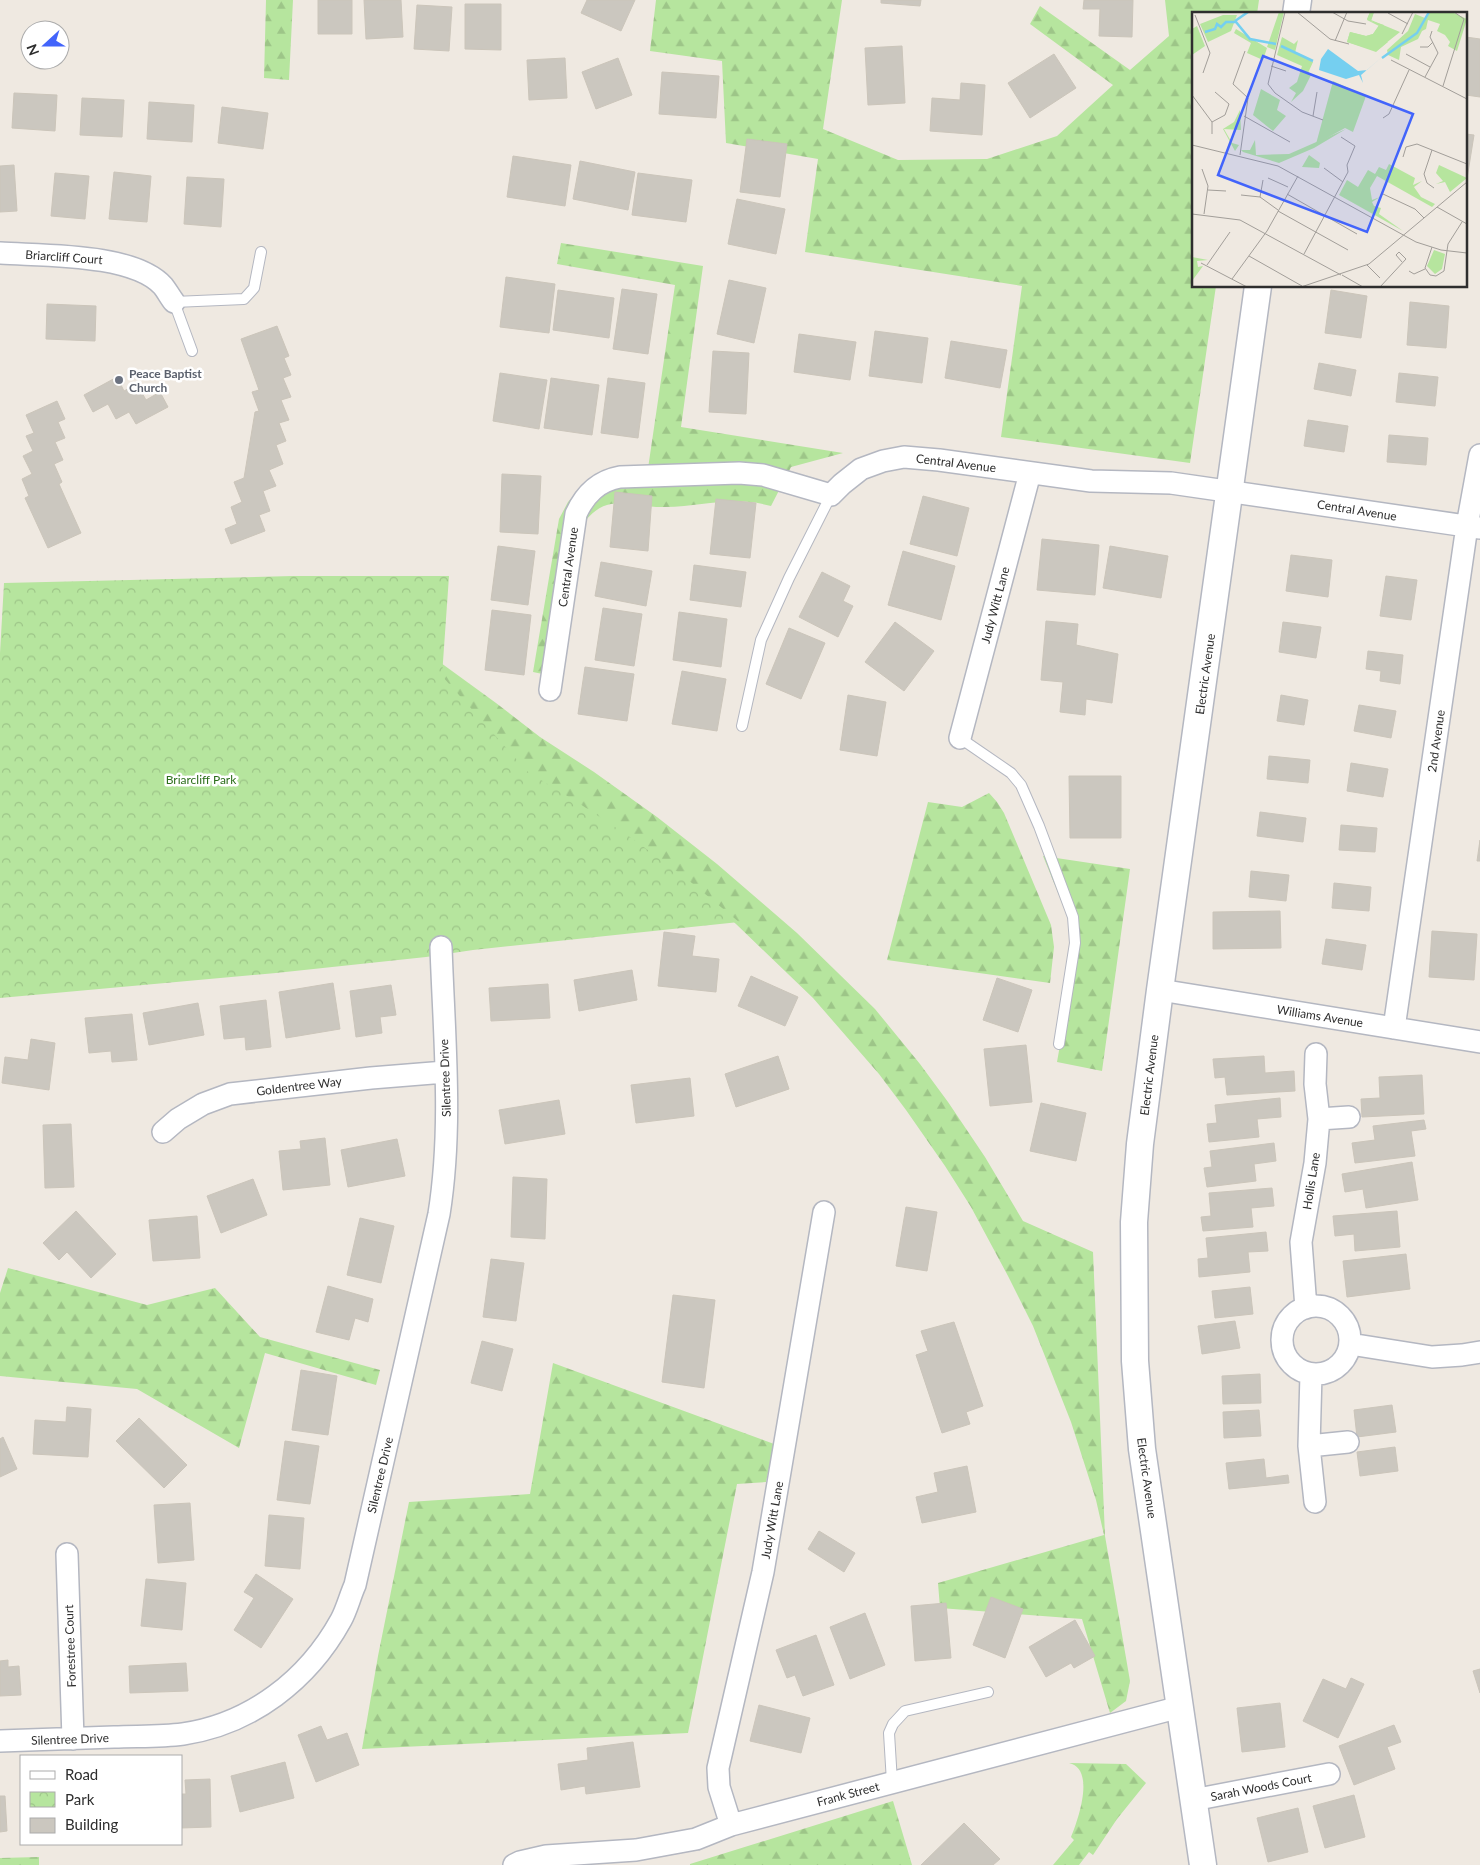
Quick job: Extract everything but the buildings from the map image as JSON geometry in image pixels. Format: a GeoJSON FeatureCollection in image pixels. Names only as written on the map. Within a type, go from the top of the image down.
{"type":"FeatureCollection","features":[{"type":"Feature","properties":{"kind":"street","name":"Briarcliff Court"},"geometry":{"type":"LineString","coordinates":[[0,253],[108,260],[133,267],[163,286],[174,302]]}},
{"type":"Feature","properties":{"kind":"street","name":"Electric Avenue"},"geometry":{"type":"LineString","coordinates":[[1203,1865],[1142,1449],[1135,1361],[1134,1222],[1140,1144],[1160,990],[1258,288]]}},
{"type":"Feature","properties":{"kind":"street","name":"2nd Avenue"},"geometry":{"type":"LineString","coordinates":[[1394,1028],[1474,527],[1480,454]]}},
{"type":"Feature","properties":{"kind":"street","name":"Central Avenue"},"geometry":{"type":"LineString","coordinates":[[550,690],[576,514],[581,502],[595,487],[610,479],[620,477],[739,473],[763,475],[830,495],[861,469],[883,461],[904,457],[1091,481],[1170,483],[1231,490],[1474,527]]}},
{"type":"Feature","properties":{"kind":"street","name":"Judy Witt Lane"},"geometry":{"type":"LineString","coordinates":[[960,738],[1030,473]]}},
{"type":"Feature","properties":{"kind":"street","name":"Silentree Drive"},"geometry":{"type":"LineString","coordinates":[[0,1741],[183,1734],[217,1726],[249,1713],[280,1693],[305,1671],[325,1646],[342,1618],[355,1585],[439,1214],[447,1144],[441,947]]}},
{"type":"Feature","properties":{"kind":"street","name":"Williams Avenue"},"geometry":{"type":"LineString","coordinates":[[1160,990],[1480,1042]]}},
{"type":"Feature","properties":{"kind":"street","name":"Hollis Lane"},"geometry":{"type":"LineString","coordinates":[[1306,1308],[1302,1242],[1315,1163],[1319,1119],[1315,1084],[1316,1054]]}},
{"type":"Feature","properties":{"kind":"street","name":"Goldentree Way"},"geometry":{"type":"LineString","coordinates":[[163,1132],[178,1119],[203,1104],[230,1094],[371,1078],[445,1072]]}},
{"type":"Feature","properties":{"kind":"street"},"geometry":{"type":"LineString","coordinates":[[1319,1119],[1349,1116]]}},
{"type":"Feature","properties":{"kind":"street","name":"Judy Witt Lane"},"geometry":{"type":"LineString","coordinates":[[731,1825],[719,1787],[718,1768],[763,1572],[824,1212]]}},
{"type":"Feature","properties":{"kind":"street"},"geometry":{"type":"LineString","coordinates":[[1323,1307],[1338,1314],[1345,1322],[1350,1344],[1347,1355],[1341,1364],[1332,1371],[1321,1374],[1301,1371],[1287,1357],[1283,1343],[1285,1328],[1297,1312],[1306,1308],[1323,1307]]}},
{"type":"Feature","properties":{"kind":"street"},"geometry":{"type":"LineString","coordinates":[[1350,1344],[1432,1357],[1480,1352]]}},
{"type":"Feature","properties":{"kind":"street"},"geometry":{"type":"LineString","coordinates":[[1311,1374],[1309,1446],[1315,1502]]}},
{"type":"Feature","properties":{"kind":"street"},"geometry":{"type":"LineString","coordinates":[[1309,1446],[1348,1442]]}},
{"type":"Feature","properties":{"kind":"street","name":"Forestree Court"},"geometry":{"type":"LineString","coordinates":[[68,1554],[73,1738]]}},
{"type":"Feature","properties":{"kind":"street","name":"Frank Street"},"geometry":{"type":"LineString","coordinates":[[514,1865],[546,1856],[636,1850],[696,1839],[731,1825],[1180,1707]]}},
{"type":"Feature","properties":{"kind":"street","name":"Sarah Woods Court"},"geometry":{"type":"LineString","coordinates":[[1194,1800],[1329,1774]]}},
{"type":"Feature","properties":{"kind":"lane"},"geometry":{"type":"LineString","coordinates":[[192,351],[174,302],[244,299],[254,288],[261,252]]}},
{"type":"Feature","properties":{"kind":"lane"},"geometry":{"type":"LineString","coordinates":[[742,726],[761,640],[830,495]]}},
{"type":"Feature","properties":{"kind":"lane"},"geometry":{"type":"LineString","coordinates":[[960,738],[1012,773],[1021,785],[1039,826],[1072,917],[1075,943],[1059,1044]]}},
{"type":"Feature","properties":{"kind":"lane"},"geometry":{"type":"LineString","coordinates":[[892,1782],[889,1733],[893,1724],[905,1711],[988,1692]]}},
{"type":"Feature","properties":{"kind":"green space"},"geometry":{"type":"Polygon","coordinates":[[[266,0],[293,0],[289,80],[264,78],[266,0]]]}},
{"type":"Feature","properties":{"kind":"green space"},"geometry":{"type":"Polygon","coordinates":[[[656,0],[842,0],[823,129],[898,160],[987,159],[1057,136],[1113,85],[1030,24],[1040,6],[1130,70],[1169,36],[1165,0],[1259,0],[1257,12],[1192,12],[1192,288],[1216,288],[1190,463],[1001,437],[1022,286],[805,252],[818,159],[726,143],[722,61],[650,51],[656,0]]]}},
{"type":"Feature","properties":{"kind":"green space"},"geometry":{"type":"Polygon","coordinates":[[[561,243],[703,266],[681,427],[843,453],[791,467],[771,506],[730,501],[679,507],[651,507],[617,503],[603,506],[594,512],[586,520],[557,677],[533,672],[559,519],[568,502],[575,494],[646,482],[675,285],[557,264],[561,243]]]}},
{"type":"Feature","properties":{"kind":"green space","name":"Briarcliff Park"},"geometry":{"type":"Polygon","coordinates":[[[293,576],[449,576],[442,676],[528,772],[633,839],[687,879],[739,922],[276,973],[0,998],[0,653],[4,583],[293,576]]]}},
{"type":"Feature","properties":{"kind":"green space"},"geometry":{"type":"Polygon","coordinates":[[[441,663],[540,737],[594,772],[657,817],[717,864],[797,933],[875,1009],[920,1064],[985,1157],[1023,1221],[1093,1252],[1105,1536],[1130,1681],[1126,1701],[1110,1713],[1082,1619],[940,1608],[938,1583],[1104,1535],[1096,1500],[1071,1422],[1033,1326],[971,1207],[945,1166],[879,1074],[813,998],[715,905],[526,774],[439,677],[441,663]]]}},
{"type":"Feature","properties":{"kind":"green space"},"geometry":{"type":"Polygon","coordinates":[[[989,793],[1004,813],[1051,925],[1054,947],[1050,983],[887,960],[928,802],[962,807],[989,793]]]}},
{"type":"Feature","properties":{"kind":"green space"},"geometry":{"type":"Polygon","coordinates":[[[1043,856],[1130,869],[1102,1071],[1057,1062],[1075,961],[1074,932],[1043,856]]]}},
{"type":"Feature","properties":{"kind":"green space"},"geometry":{"type":"Polygon","coordinates":[[[8,1268],[147,1305],[215,1288],[260,1337],[380,1370],[376,1385],[265,1353],[239,1448],[137,1389],[0,1376],[0,1293],[8,1268]]]}},
{"type":"Feature","properties":{"kind":"green space"},"geometry":{"type":"Polygon","coordinates":[[[553,1363],[774,1444],[766,1482],[737,1484],[688,1733],[362,1749],[378,1656],[409,1502],[530,1494],[553,1363]]]}},
{"type":"Feature","properties":{"kind":"green space"},"geometry":{"type":"Polygon","coordinates":[[[1069,1763],[1126,1764],[1146,1783],[1117,1819],[1093,1855],[1089,1852],[1079,1865],[1053,1865],[1074,1840],[1071,1837],[1083,1796],[1082,1775],[1077,1767],[1069,1763]]]}},
{"type":"Feature","properties":{"kind":"green space"},"geometry":{"type":"Polygon","coordinates":[[[893,1801],[912,1865],[690,1865],[690,1864],[893,1801]]]}},
{"type":"Feature","properties":{"kind":"green space"},"geometry":{"type":"Polygon","coordinates":[[[39,1857],[39,1865],[0,1865],[0,1858],[39,1857]]]}},
{"type":"Feature","properties":{"kind":"place","name":"Peace Baptist Church"},"geometry":{"type":"Point","coordinates":[119,380]}}]}
